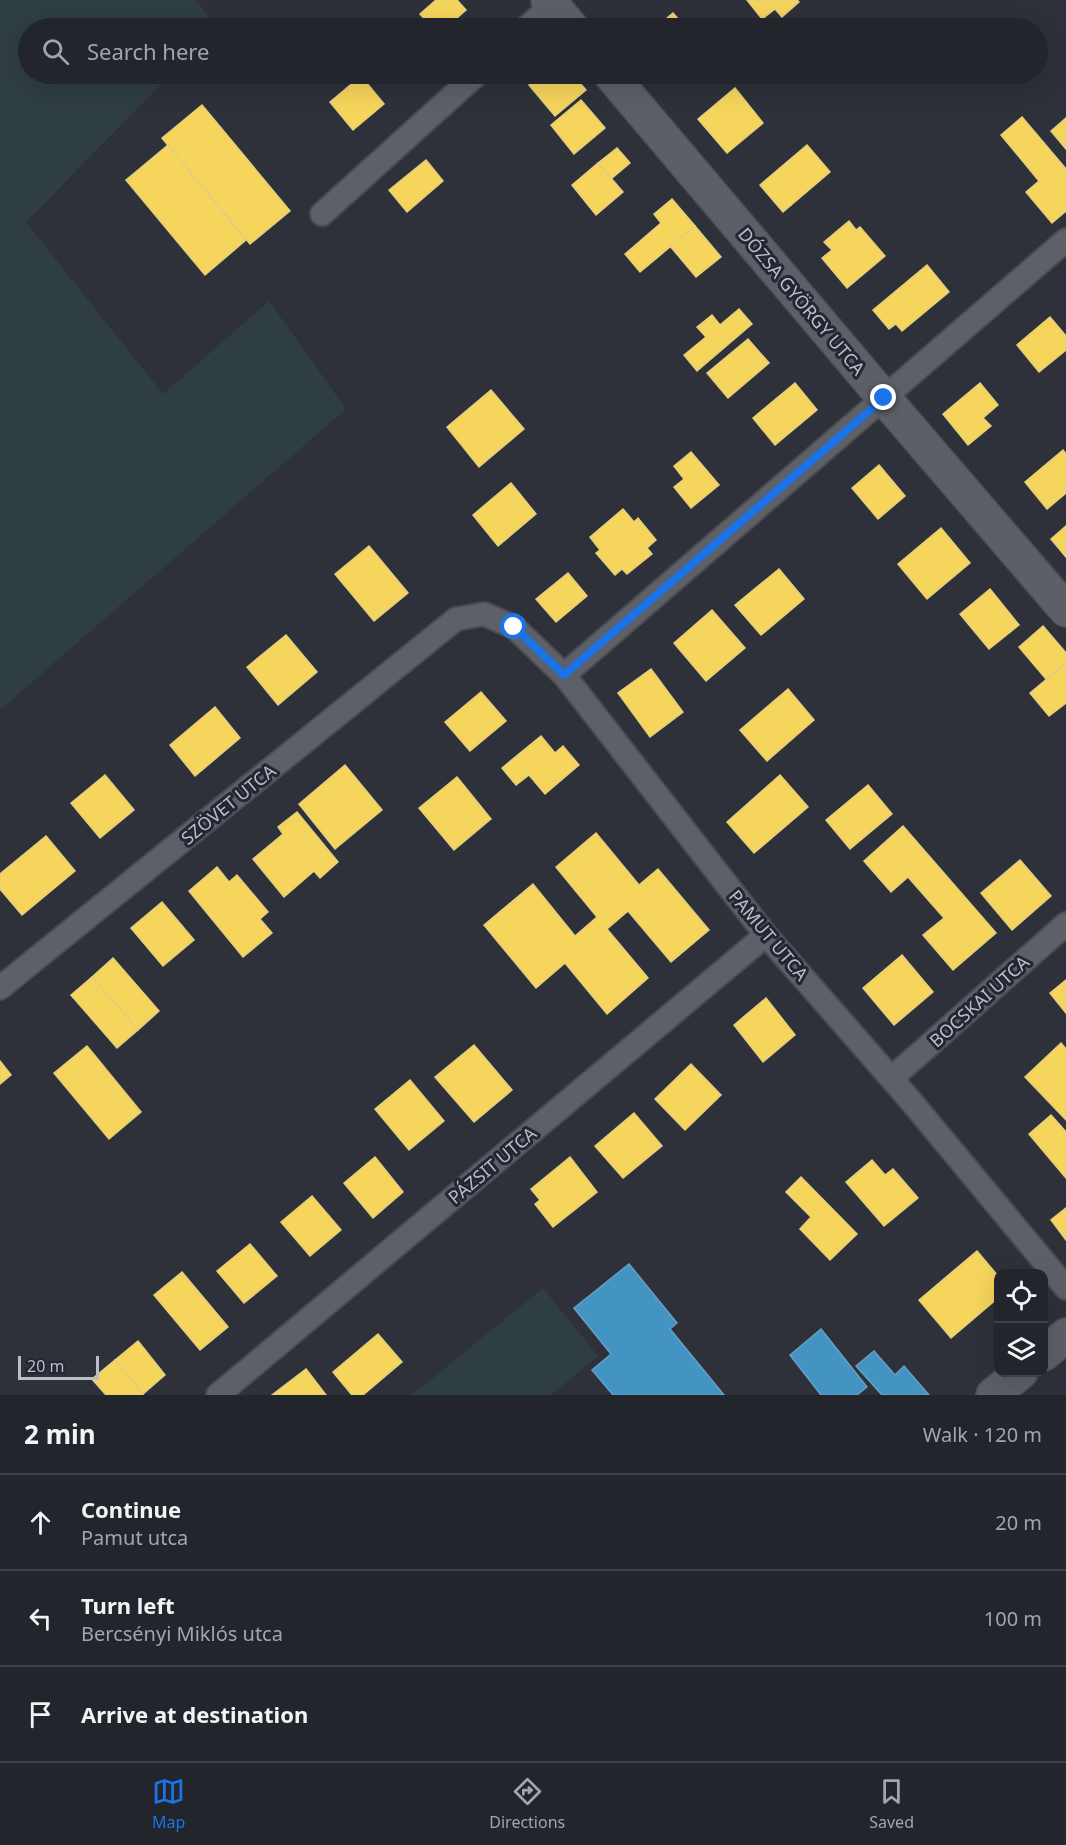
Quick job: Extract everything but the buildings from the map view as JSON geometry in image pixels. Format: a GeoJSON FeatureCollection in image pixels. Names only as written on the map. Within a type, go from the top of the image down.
{"type":"FeatureCollection","features":[{"type":"Feature","properties":{"kind":"street"},"geometry":{"type":"LineString","coordinates":[[542,18],[558,8]]}},
{"type":"Feature","properties":{"kind":"street"},"geometry":{"type":"LineString","coordinates":[[321,214],[466,84]]}},
{"type":"Feature","properties":{"kind":"street","name":"DÓZSA GYÖRGY UTCA"},"geometry":{"type":"LineString","coordinates":[[618,84],[1066,610]]}},
{"type":"Feature","properties":{"kind":"street"},"geometry":{"type":"LineString","coordinates":[[564,675],[1066,240]]}},
{"type":"Feature","properties":{"kind":"street","name":"PAMUT UTCA"},"geometry":{"type":"LineString","coordinates":[[456,619],[484,614],[514,627],[564,675],[766,935],[892,1078],[1066,1288]]}},
{"type":"Feature","properties":{"kind":"street","name":"SZÖVET UTCA"},"geometry":{"type":"LineString","coordinates":[[0,988],[456,619]]}},
{"type":"Feature","properties":{"kind":"street","name":"BOCSKAI UTCA"},"geometry":{"type":"LineString","coordinates":[[892,1078],[1066,924]]}},
{"type":"Feature","properties":{"kind":"street","name":"PÁZSIT UTCA"},"geometry":{"type":"LineString","coordinates":[[218,1395],[766,935]]}},
{"type":"Feature","properties":{"kind":"street"},"geometry":{"type":"LineString","coordinates":[[1048,1351],[1066,1335]]}},
{"type":"Feature","properties":{"kind":"street"},"geometry":{"type":"LineString","coordinates":[[993,1395],[1015,1377]]}},
{"type":"Feature","properties":{"kind":"shaded area"},"geometry":{"type":"Polygon","coordinates":[[[0,0],[195,0],[210,18],[18,18],[18,84],[161,84],[26,222],[163,394],[269,301],[346,409],[0,710],[0,0]]]}},
{"type":"Feature","properties":{"kind":"shaded area"},"geometry":{"type":"Polygon","coordinates":[[[543,1288],[598,1356],[551,1395],[412,1395],[543,1288]]]}},
{"type":"Feature","properties":{"kind":"route"},"geometry":{"type":"LineString","coordinates":[[514,627],[564,675],[884,398]]}}]}
